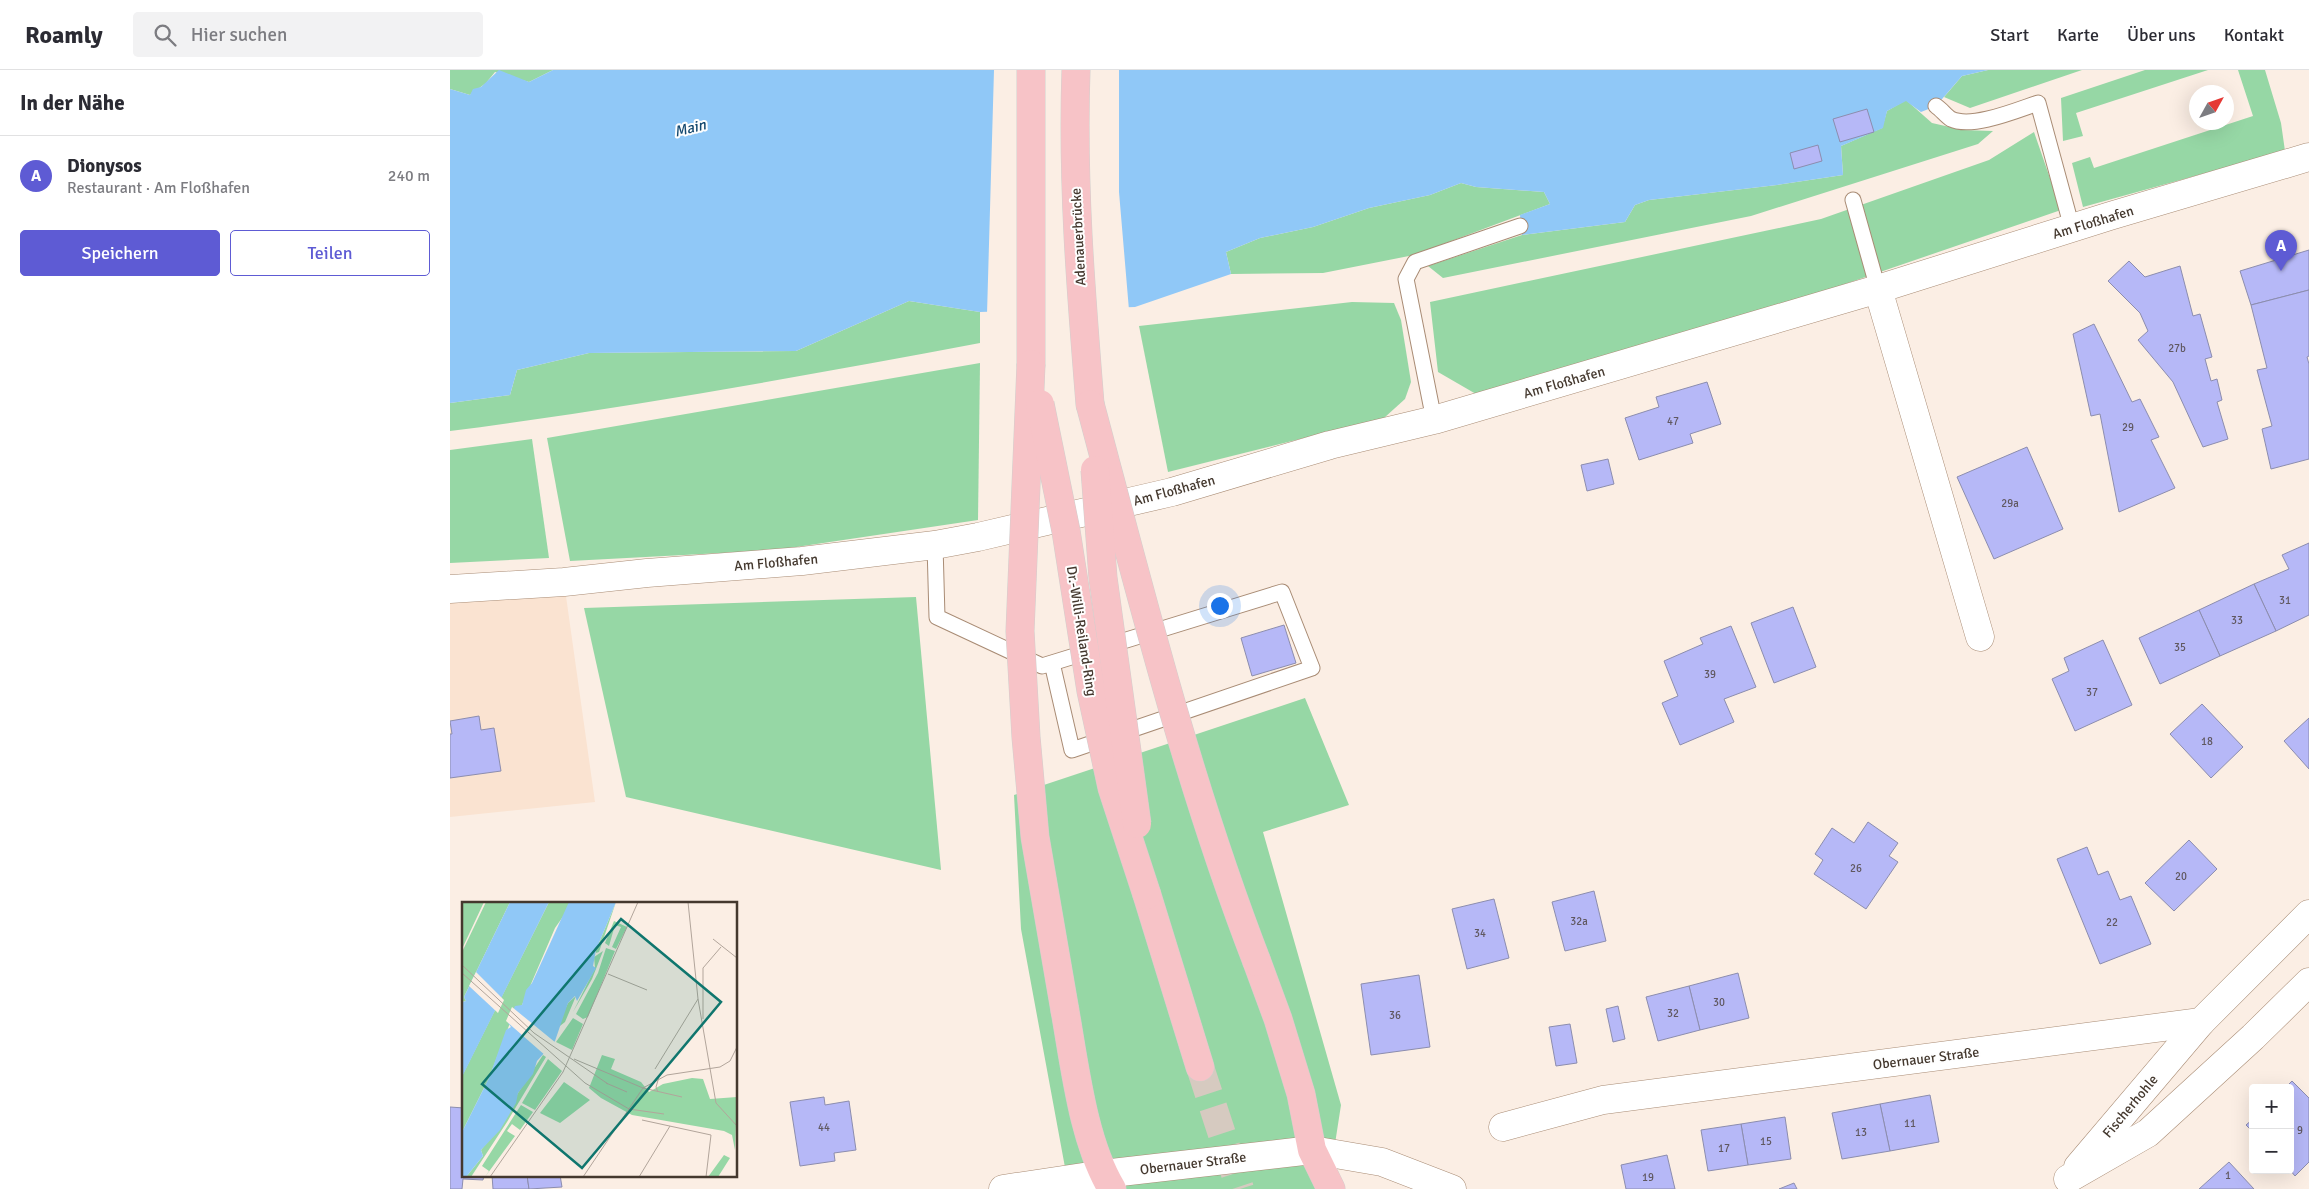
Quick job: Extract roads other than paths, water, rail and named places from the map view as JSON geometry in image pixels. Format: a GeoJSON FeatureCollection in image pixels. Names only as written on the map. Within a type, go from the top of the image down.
{"type":"FeatureCollection","features":[{"type":"Feature","properties":{"kind":"highway"},"geometry":{"type":"LineString","coordinates":[[1031,70],[1031,364],[1020,631],[1026,737],[1035,837],[1065,1011],[1081,1097],[1108,1181]]}},
{"type":"Feature","properties":{"kind":"highway","name":"Adenauerbrücke"},"geometry":{"type":"LineString","coordinates":[[1076,70],[1074,130],[1078,257],[1090,404]]}},
{"type":"Feature","properties":{"kind":"highway","name":"Dr.-Willi-Reiland-Ring"},"geometry":{"type":"LineString","coordinates":[[1031,364],[1066,531],[1091,691],[1112,788],[1200,1067]]}},
{"type":"Feature","properties":{"kind":"highway"},"geometry":{"type":"LineString","coordinates":[[1090,404],[1182,734],[1228,887],[1278,1019],[1292,1066],[1312,1150],[1331,1189]]}},
{"type":"Feature","properties":{"kind":"highway","name":"Dr.-Willi-Reiland-Ring"},"geometry":{"type":"LineString","coordinates":[[1090,404],[1103,578],[1147,895]]}},
{"type":"Feature","properties":{"kind":"street","name":"Am Floßhafen"},"geometry":{"type":"LineString","coordinates":[[450,589],[564,582],[647,573],[802,561],[935,545],[978,537],[1172,492],[1330,445],[1434,420],[1878,289],[2072,228],[2309,157]]}},
{"type":"Feature","properties":{"kind":"street"},"geometry":{"type":"LineString","coordinates":[[1878,289],[1980,637]]}},
{"type":"Feature","properties":{"kind":"street"},"geometry":{"type":"LineString","coordinates":[[2202,1022],[2309,914]]}},
{"type":"Feature","properties":{"kind":"street"},"geometry":{"type":"LineString","coordinates":[[2064,1184],[2148,1134],[2253,1037],[2309,982]]}},
{"type":"Feature","properties":{"kind":"street","name":"Obernauer Straße"},"geometry":{"type":"LineString","coordinates":[[1502,1127],[1603,1100],[2202,1022]]}},
{"type":"Feature","properties":{"kind":"street","name":"Fischerhohle"},"geometry":{"type":"LineString","coordinates":[[2064,1184],[2202,1022]]}},
{"type":"Feature","properties":{"kind":"street","name":"Obernauer Straße"},"geometry":{"type":"LineString","coordinates":[[1004,1189],[1108,1181],[1312,1150],[1382,1162],[1452,1189]]}},
{"type":"Feature","properties":{"kind":"lane"},"geometry":{"type":"LineString","coordinates":[[1936,106],[1951,119],[1970,121],[1996,117],[2038,103],[2072,228]]}},
{"type":"Feature","properties":{"kind":"lane"},"geometry":{"type":"LineString","coordinates":[[1853,200],[1878,289]]}},
{"type":"Feature","properties":{"kind":"lane"},"geometry":{"type":"LineString","coordinates":[[1434,420],[1406,279],[1415,262],[1520,226]]}},
{"type":"Feature","properties":{"kind":"lane"},"geometry":{"type":"LineString","coordinates":[[935,545],[937,617],[1042,666],[1282,592],[1312,668],[1072,750],[1052,663]]}},
{"type":"Feature","properties":{"kind":"water","name":"Main"},"geometry":{"type":"Polygon","coordinates":[[[499,70],[529,82],[553,70],[1988,70],[1962,76],[1936,106],[1921,112],[1906,101],[1887,111],[1883,128],[1841,146],[1843,175],[1649,200],[1635,205],[1625,222],[1522,235],[1520,215],[1550,204],[1544,192],[1476,187],[1461,183],[1430,195],[1369,208],[1313,227],[1260,238],[1226,252],[1231,274],[1135,307],[980,312],[909,301],[796,351],[589,353],[517,370],[510,395],[450,403],[450,89],[470,95],[473,89],[481,87],[499,70]]]}},
{"type":"Feature","properties":{"kind":"tunnel"},"geometry":{"type":"LineString","coordinates":[[1200,1067],[1240,1189]]}},
{"type":"Feature","properties":{"kind":"place","name":"Dionysos"},"geometry":{"type":"Point","coordinates":[2281,271]}}]}
